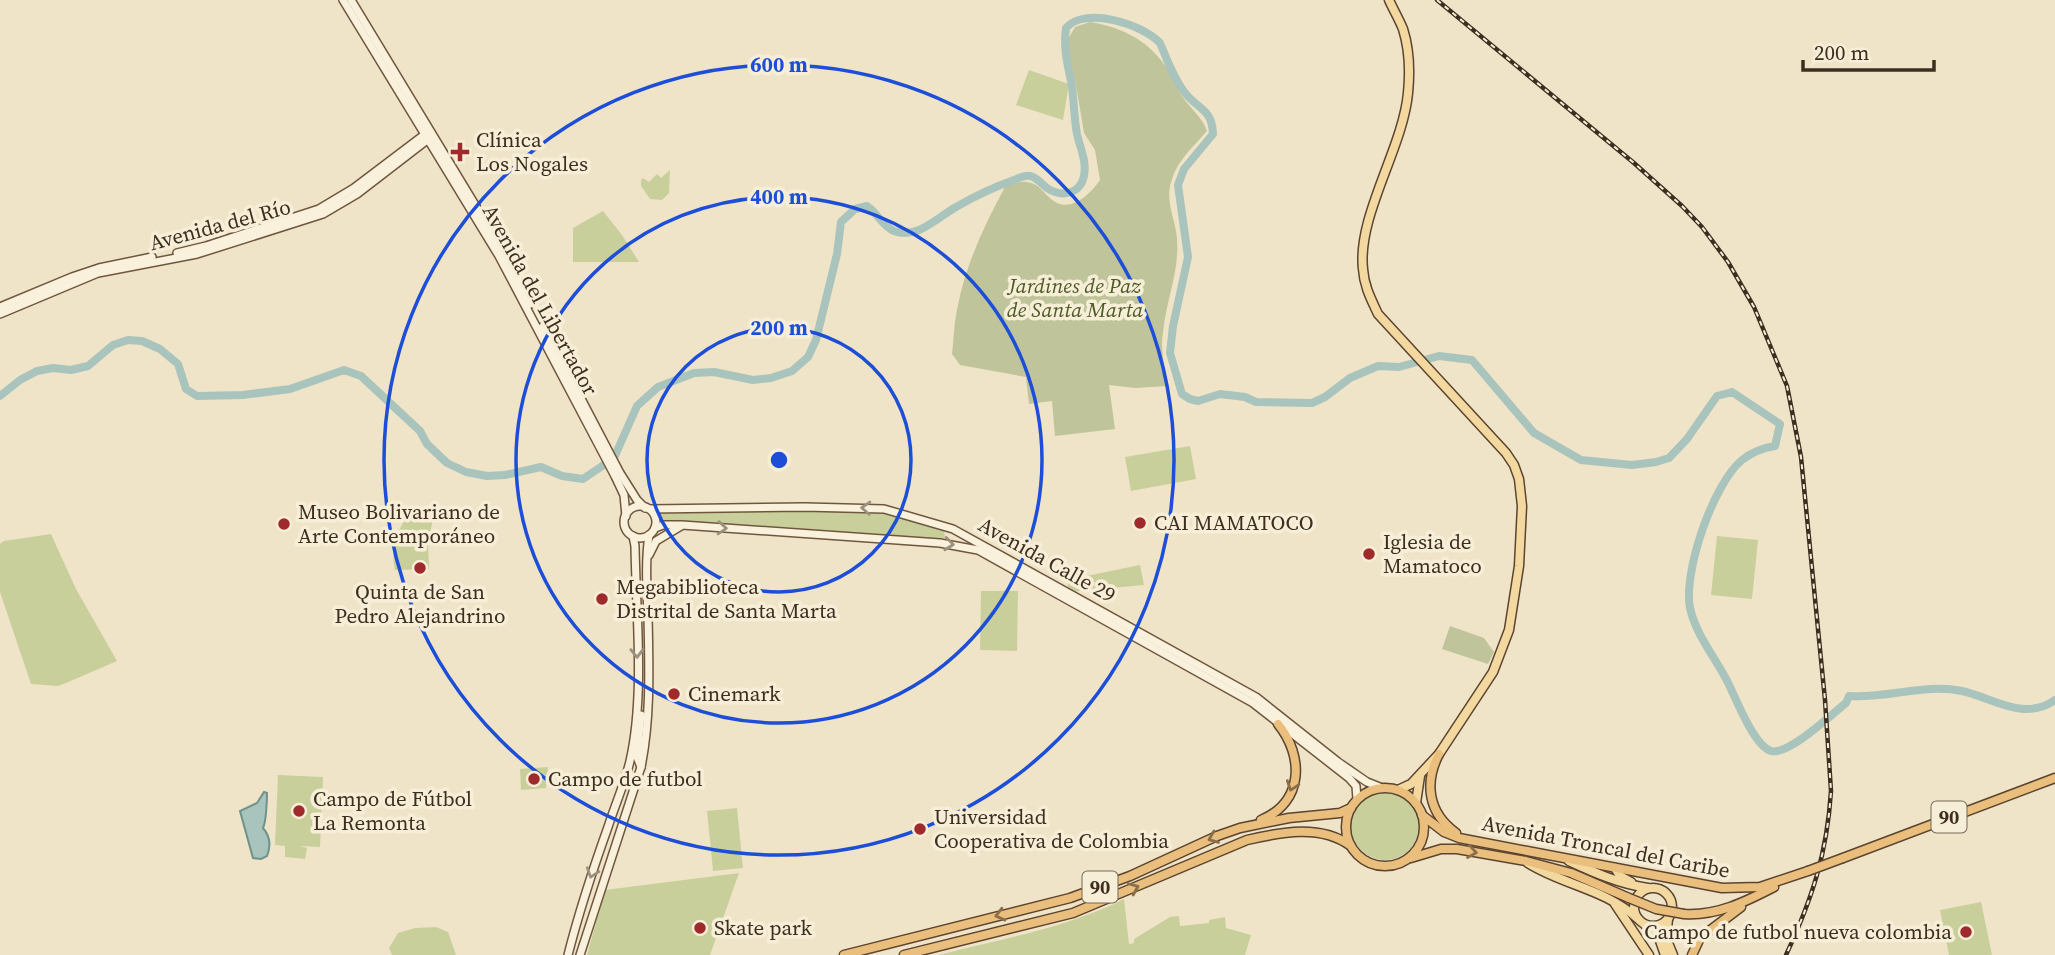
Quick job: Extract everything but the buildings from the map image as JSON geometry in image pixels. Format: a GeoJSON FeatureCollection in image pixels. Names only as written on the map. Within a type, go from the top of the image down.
{"type":"FeatureCollection","features":[{"type":"Feature","properties":{"kind":"highway"},"geometry":{"type":"LineString","coordinates":[[1240,828],[1268,817],[1280,808],[1295,781],[1297,765],[1294,750],[1278,724]]}},
{"type":"Feature","properties":{"kind":"highway"},"geometry":{"type":"LineString","coordinates":[[1439,754],[1429,783],[1434,807],[1447,827],[1460,836],[1475,841]]}},
{"type":"Feature","properties":{"kind":"highway","name":"Avenida Troncal del Caribe"},"geometry":{"type":"LineString","coordinates":[[1422,815],[1444,832],[1475,841],[1732,889],[1760,887],[1789,879],[2055,778]]}},
{"type":"Feature","properties":{"kind":"highway"},"geometry":{"type":"LineString","coordinates":[[1351,846],[1346,831],[1351,808],[1357,799],[1382,788],[1398,790],[1416,803],[1424,827],[1422,840],[1405,860]]}},
{"type":"Feature","properties":{"kind":"highway","name":"90"},"geometry":{"type":"LineString","coordinates":[[844,955],[1070,898],[1130,876],[1240,828],[1289,818],[1322,816],[1351,808]]}},
{"type":"Feature","properties":{"kind":"highway","name":"90"},"geometry":{"type":"LineString","coordinates":[[904,955],[1073,913],[1247,840],[1271,834],[1308,832],[1339,837],[1357,854],[1373,863],[1391,864],[1405,860]]}},
{"type":"Feature","properties":{"kind":"highway","name":"Avenida Troncal del Caribe"},"geometry":{"type":"LineString","coordinates":[[1405,860],[1441,849],[1457,849],[1525,861],[1571,873],[1656,909],[1684,914],[1709,914],[1723,910],[1789,879]]}},
{"type":"Feature","properties":{"kind":"highway"},"geometry":{"type":"LineString","coordinates":[[1692,955],[1700,938],[1758,895]]}},
{"type":"Feature","properties":{"kind":"main road","name":"Avenida del Libertador"},"geometry":{"type":"LineString","coordinates":[[343,0],[509,261],[618,474],[647,508]]}},
{"type":"Feature","properties":{"kind":"main road","name":"Avenida del Libertador"},"geometry":{"type":"LineString","coordinates":[[351,0],[428,135]]}},
{"type":"Feature","properties":{"kind":"main road"},"geometry":{"type":"LineString","coordinates":[[1388,0],[1403,29],[1408,58],[1408,93],[1399,137],[1363,247],[1362,268],[1367,291],[1378,314],[1506,453],[1514,464],[1522,494],[1519,566],[1509,630],[1493,672],[1439,754],[1411,784],[1398,790]]}},
{"type":"Feature","properties":{"kind":"main road","name":"Avenida del Río"},"geometry":{"type":"LineString","coordinates":[[0,307],[107,265],[206,246],[319,209],[354,188],[428,135]]}},
{"type":"Feature","properties":{"kind":"main road","name":"Avenida del Río"},"geometry":{"type":"LineString","coordinates":[[0,314],[38,294]]}},
{"type":"Feature","properties":{"kind":"main road","name":"Avenida del Libertador"},"geometry":{"type":"LineString","coordinates":[[618,474],[626,516]]}},
{"type":"Feature","properties":{"kind":"main road"},"geometry":{"type":"LineString","coordinates":[[568,955],[587,888],[629,766],[637,716],[637,694],[635,546],[626,528],[626,516],[636,507],[647,508],[655,517],[655,528],[649,536],[647,562],[649,715],[641,767],[579,955]]}},
{"type":"Feature","properties":{"kind":"main road","name":"Avenida Calle 29"},"geometry":{"type":"LineString","coordinates":[[647,508],[884,509],[954,529],[1256,697],[1348,769],[1382,788]]}},
{"type":"Feature","properties":{"kind":"main road"},"geometry":{"type":"LineString","coordinates":[[647,562],[656,541],[682,525]]}},
{"type":"Feature","properties":{"kind":"main road","name":"Avenida Calle 29"},"geometry":{"type":"LineString","coordinates":[[655,528],[682,525],[942,543],[978,550],[1252,703],[1349,778],[1356,786],[1357,799]]}},
{"type":"Feature","properties":{"kind":"main road"},"geometry":{"type":"LineString","coordinates":[[632,536],[649,536]]}},
{"type":"Feature","properties":{"kind":"main road"},"geometry":{"type":"LineString","coordinates":[[637,694],[641,706],[637,757],[641,767]]}},
{"type":"Feature","properties":{"kind":"main road"},"geometry":{"type":"LineString","coordinates":[[1416,803],[1420,776]]}},
{"type":"Feature","properties":{"kind":"main road"},"geometry":{"type":"LineString","coordinates":[[1568,860],[1616,881],[1660,889],[1669,897],[1672,908],[1666,937],[1672,955]]}},
{"type":"Feature","properties":{"kind":"main road"},"geometry":{"type":"LineString","coordinates":[[1525,861],[1620,904],[1659,938],[1665,955]]}},
{"type":"Feature","properties":{"kind":"main road"},"geometry":{"type":"LineString","coordinates":[[1615,868],[1620,876],[1644,887]]}},
{"type":"Feature","properties":{"kind":"main road"},"geometry":{"type":"LineString","coordinates":[[1644,887],[1634,900],[1634,912],[1640,921],[1653,926],[1668,919]]}},
{"type":"Feature","properties":{"kind":"main road"},"geometry":{"type":"LineString","coordinates":[[1611,899],[1649,955]]}},
{"type":"Feature","properties":{"kind":"green space","name":"Jardines de Paz de Santa Marta"},"geometry":{"type":"Polygon","coordinates":[[[1090,22],[1123,31],[1151,49],[1166,67],[1182,96],[1207,131],[1182,159],[1170,186],[1169,199],[1176,231],[1177,257],[1162,339],[1168,386],[1135,388],[1109,385],[1115,429],[1055,436],[1052,401],[1029,404],[1026,377],[960,365],[952,354],[957,311],[966,274],[983,230],[1005,187],[1021,182],[1034,184],[1063,205],[1077,202],[1100,180],[1095,150],[1084,133],[1076,85],[1066,51],[1068,39],[1075,27],[1090,22]]]}},
{"type":"Feature","properties":{"kind":"green space"},"geometry":{"type":"Polygon","coordinates":[[[1029,70],[1069,84],[1063,120],[1016,105],[1029,70]]]}},
{"type":"Feature","properties":{"kind":"green space"},"geometry":{"type":"Polygon","coordinates":[[[670,170],[669,193],[662,200],[650,199],[641,186],[641,180],[643,178],[649,182],[657,174],[661,178],[670,170]]]}},
{"type":"Feature","properties":{"kind":"green space"},"geometry":{"type":"Polygon","coordinates":[[[603,211],[639,262],[573,262],[573,228],[603,211]]]}},
{"type":"Feature","properties":{"kind":"green space"},"geometry":{"type":"Polygon","coordinates":[[[1190,446],[1196,479],[1131,491],[1125,457],[1190,446]]]}},
{"type":"Feature","properties":{"kind":"green space"},"geometry":{"type":"Polygon","coordinates":[[[655,509],[815,509],[889,513],[944,530],[945,537],[939,541],[820,530],[659,521],[655,509]]]}},
{"type":"Feature","properties":{"kind":"green space"},"geometry":{"type":"Polygon","coordinates":[[[429,513],[433,520],[428,541],[429,569],[395,570],[395,542],[407,516],[429,513]]]}},
{"type":"Feature","properties":{"kind":"green space"},"geometry":{"type":"Polygon","coordinates":[[[51,534],[76,589],[117,661],[58,686],[31,684],[0,592],[0,544],[4,541],[51,534]]]}},
{"type":"Feature","properties":{"kind":"green space"},"geometry":{"type":"Polygon","coordinates":[[[1717,536],[1758,540],[1752,599],[1711,595],[1717,536]]]}},
{"type":"Feature","properties":{"kind":"green space"},"geometry":{"type":"Polygon","coordinates":[[[1140,565],[1144,585],[1069,592],[1067,580],[1140,565]]]}},
{"type":"Feature","properties":{"kind":"green space"},"geometry":{"type":"Polygon","coordinates":[[[981,591],[1018,591],[1017,651],[980,650],[981,591]]]}},
{"type":"Feature","properties":{"kind":"green space"},"geometry":{"type":"Polygon","coordinates":[[[1450,626],[1484,638],[1494,652],[1488,664],[1442,649],[1450,626]]]}},
{"type":"Feature","properties":{"kind":"green space","name":"Campo de futbol"},"geometry":{"type":"Polygon","coordinates":[[[548,767],[546,788],[521,790],[520,769],[548,767]]]}},
{"type":"Feature","properties":{"kind":"green space","name":"Campo de Fútbol La Remonta"},"geometry":{"type":"Polygon","coordinates":[[[278,775],[323,777],[320,847],[300,846],[307,848],[305,859],[285,857],[285,846],[275,845],[278,775]]]}},
{"type":"Feature","properties":{"kind":"green space"},"geometry":{"type":"Polygon","coordinates":[[[1385,792],[1398,795],[1409,802],[1416,813],[1419,826],[1416,839],[1409,850],[1398,857],[1385,860],[1372,857],[1361,850],[1354,839],[1351,826],[1354,813],[1361,802],[1372,795],[1385,792]]]}},
{"type":"Feature","properties":{"kind":"green space"},"geometry":{"type":"Polygon","coordinates":[[[737,808],[743,868],[713,871],[707,811],[737,808]]]}},
{"type":"Feature","properties":{"kind":"green space"},"geometry":{"type":"Polygon","coordinates":[[[739,873],[710,955],[587,955],[605,890],[739,873]]]}},
{"type":"Feature","properties":{"kind":"green space"},"geometry":{"type":"Polygon","coordinates":[[[1124,899],[1129,944],[1170,917],[1179,916],[1180,926],[1209,923],[1209,920],[1225,917],[1226,928],[1251,935],[1245,955],[939,955],[1080,918],[1124,899]]]}},
{"type":"Feature","properties":{"kind":"green space","name":"Campo de futbol nueva colombia"},"geometry":{"type":"Polygon","coordinates":[[[1981,902],[1992,955],[1949,955],[1940,910],[1981,902]]]}},
{"type":"Feature","properties":{"kind":"green space"},"geometry":{"type":"Polygon","coordinates":[[[436,927],[448,932],[456,955],[392,955],[389,948],[398,933],[415,928],[436,927]]]}},
{"type":"Feature","properties":{"kind":"water"},"geometry":{"type":"Polygon","coordinates":[[[264,792],[267,797],[263,828],[269,845],[267,856],[261,859],[253,858],[240,811],[257,803],[264,792]]]}},
{"type":"Feature","properties":{"kind":"waterway"},"geometry":{"type":"LineString","coordinates":[[0,396],[37,371],[53,368],[71,370],[88,366],[113,345],[128,340],[142,341],[160,349],[178,364],[186,389],[197,396],[243,395],[290,389],[344,370],[361,376],[420,431],[427,444],[447,463],[466,472],[487,476],[505,475],[541,467],[562,476],[583,479],[614,458],[637,406],[658,387],[694,373],[714,372],[753,380],[771,378],[792,371],[808,357],[816,340],[837,254],[841,222],[855,209],[867,206],[890,228],[903,233],[919,230],[977,195],[1024,176],[1037,179],[1047,188],[1059,193],[1070,192],[1079,187],[1085,165],[1077,134],[1066,57],[1066,28],[1086,18],[1113,20],[1141,30],[1160,43],[1178,82],[1204,111],[1212,126],[1213,134],[1184,169],[1178,185],[1188,257],[1170,353],[1182,394],[1198,401],[1220,394],[1245,397],[1256,402],[1312,403],[1325,397],[1350,378],[1378,366],[1399,367],[1439,356],[1472,360],[1534,433],[1581,460],[1632,465],[1669,458],[1687,439],[1717,396],[1732,392],[1780,424],[1775,446],[1757,451],[1742,460],[1731,472],[1711,508],[1702,530],[1691,573],[1690,608],[1703,640],[1748,724],[1765,748],[1779,751],[1799,741],[1846,703],[1849,696],[1948,689],[1974,694],[2020,709],[2032,709],[2055,700]]}},
{"type":"Feature","properties":{"kind":"railway"},"geometry":{"type":"LineString","coordinates":[[1437,0],[1634,163],[1702,227],[1728,262],[1754,307],[1787,386],[1801,457],[1825,700],[1831,791],[1826,835],[1817,876],[1786,955]]}},
{"type":"Feature","properties":{"kind":"place","name":"Clínica Los Nogales"},"geometry":{"type":"Point","coordinates":[460,152]}},
{"type":"Feature","properties":{"kind":"place","name":"CAI MAMATOCO"},"geometry":{"type":"Point","coordinates":[1140,523]}},
{"type":"Feature","properties":{"kind":"place","name":"Museo Bolivariano de Arte Contemporáneo"},"geometry":{"type":"Point","coordinates":[284,524]}},
{"type":"Feature","properties":{"kind":"place","name":"Iglesia de Mamatoco"},"geometry":{"type":"Point","coordinates":[1369,554]}},
{"type":"Feature","properties":{"kind":"place","name":"Quinta de San Pedro Alejandrino"},"geometry":{"type":"Point","coordinates":[420,568]}},
{"type":"Feature","properties":{"kind":"place","name":"Megabiblioteca Distrital de Santa Marta"},"geometry":{"type":"Point","coordinates":[602,599]}},
{"type":"Feature","properties":{"kind":"place","name":"Cinemark"},"geometry":{"type":"Point","coordinates":[674,694]}},
{"type":"Feature","properties":{"kind":"place","name":"Campo de futbol"},"geometry":{"type":"Point","coordinates":[534,779]}},
{"type":"Feature","properties":{"kind":"place","name":"Campo de Fútbol La Remonta"},"geometry":{"type":"Point","coordinates":[299,811]}},
{"type":"Feature","properties":{"kind":"place","name":"Universidad Cooperativa de Colombia"},"geometry":{"type":"Point","coordinates":[920,829]}},
{"type":"Feature","properties":{"kind":"place","name":"Skate park"},"geometry":{"type":"Point","coordinates":[700,928]}},
{"type":"Feature","properties":{"kind":"place","name":"Campo de futbol nueva colombia"},"geometry":{"type":"Point","coordinates":[1966,932]}}]}
